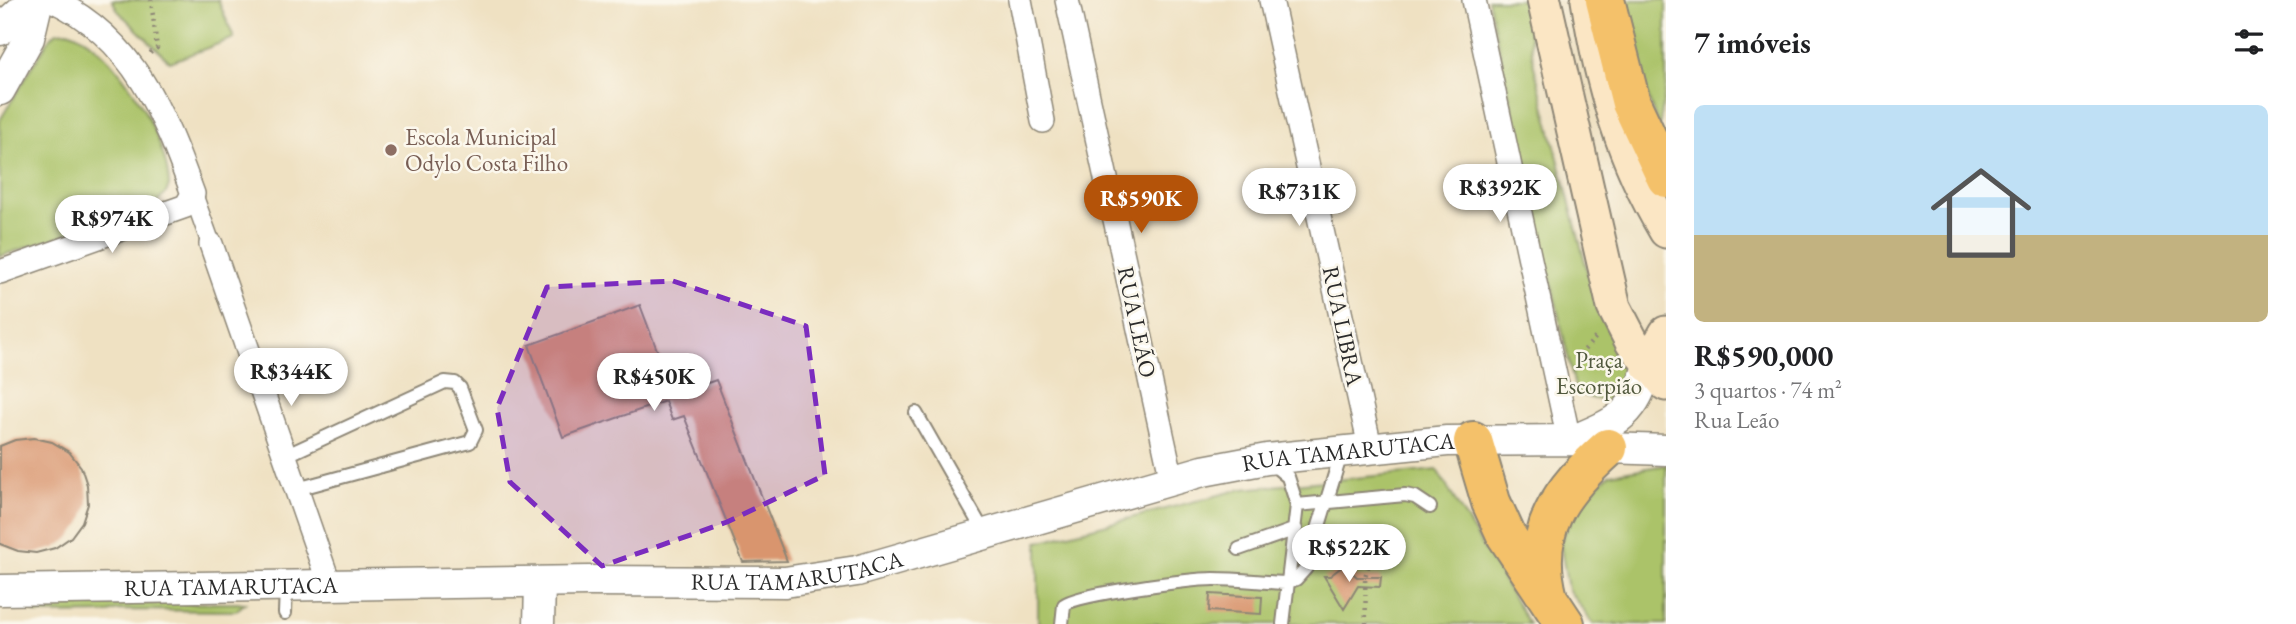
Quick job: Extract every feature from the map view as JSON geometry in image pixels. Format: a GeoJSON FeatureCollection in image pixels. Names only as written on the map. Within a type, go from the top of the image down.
{"type":"FeatureCollection","features":[{"type":"Feature","properties":{"kind":"highway"},"geometry":{"type":"LineString","coordinates":[[1605,0],[1631,103],[1666,178]]}},
{"type":"Feature","properties":{"kind":"highway"},"geometry":{"type":"LineString","coordinates":[[1473,441],[1498,520],[1557,612]]}},
{"type":"Feature","properties":{"kind":"highway"},"geometry":{"type":"LineString","coordinates":[[1557,612],[1541,573],[1542,554],[1552,515],[1573,480],[1584,442]]}},
{"type":"Feature","properties":{"kind":"main road"},"geometry":{"type":"LineString","coordinates":[[1544,0],[1609,289],[1620,323],[1657,375]]}},
{"type":"Feature","properties":{"kind":"main road"},"geometry":{"type":"LineString","coordinates":[[1588,0],[1597,58],[1623,146],[1644,194],[1666,231]]}},
{"type":"Feature","properties":{"kind":"main road"},"geometry":{"type":"LineString","coordinates":[[1657,375],[1666,333]]}},
{"type":"Feature","properties":{"kind":"street"},"geometry":{"type":"LineString","coordinates":[[0,30],[33,0]]}},
{"type":"Feature","properties":{"kind":"street"},"geometry":{"type":"LineString","coordinates":[[0,90],[29,38],[38,0]]}},
{"type":"Feature","properties":{"kind":"street"},"geometry":{"type":"LineString","coordinates":[[52,0],[89,20],[132,66],[159,105],[211,244],[330,586]]}},
{"type":"Feature","properties":{"kind":"street"},"geometry":{"type":"LineString","coordinates":[[1020,0],[1043,121]]}},
{"type":"Feature","properties":{"kind":"street","name":"RUA LEÃO"},"geometry":{"type":"LineString","coordinates":[[1067,0],[1172,480]]}},
{"type":"Feature","properties":{"kind":"street","name":"RUA LIBRA"},"geometry":{"type":"LineString","coordinates":[[1271,0],[1356,449]]}},
{"type":"Feature","properties":{"kind":"street"},"geometry":{"type":"LineString","coordinates":[[1474,0],[1584,442]]}},
{"type":"Feature","properties":{"kind":"street"},"geometry":{"type":"LineString","coordinates":[[0,272],[186,206],[193,197]]}},
{"type":"Feature","properties":{"kind":"street","name":"RUA TAMARUTACA"},"geometry":{"type":"LineString","coordinates":[[1584,442],[1626,414],[1657,375]]}},
{"type":"Feature","properties":{"kind":"street","name":"RUA TAMARUTACA"},"geometry":{"type":"LineString","coordinates":[[1,590],[286,600],[330,586],[811,579],[857,571],[1172,480],[1267,459],[1356,449],[1473,441],[1584,442],[1666,450]]}},
{"type":"Feature","properties":{"kind":"street"},"geometry":{"type":"LineString","coordinates":[[539,624],[540,583]]}},
{"type":"Feature","properties":{"kind":"lane"},"geometry":{"type":"LineString","coordinates":[[285,456],[445,382],[455,383],[460,388],[476,430],[470,442],[297,489]]}},
{"type":"Feature","properties":{"kind":"lane"},"geometry":{"type":"LineString","coordinates":[[916,413],[986,534]]}},
{"type":"Feature","properties":{"kind":"lane"},"geometry":{"type":"LineString","coordinates":[[1062,624],[1064,605],[1094,595],[1208,579],[1285,583],[1296,579],[1306,568],[1326,502],[1356,449]]}},
{"type":"Feature","properties":{"kind":"lane"},"geometry":{"type":"LineString","coordinates":[[1267,459],[1288,477],[1297,505],[1296,529],[1285,583],[1283,624]]}},
{"type":"Feature","properties":{"kind":"lane"},"geometry":{"type":"LineString","coordinates":[[1297,505],[1405,495],[1415,497],[1430,507]]}},
{"type":"Feature","properties":{"kind":"lane"},"geometry":{"type":"LineString","coordinates":[[1239,549],[1296,529]]}},
{"type":"Feature","properties":{"kind":"path"},"geometry":{"type":"LineString","coordinates":[[132,66],[157,48],[151,0]]}},
{"type":"Feature","properties":{"kind":"path"},"geometry":{"type":"LineString","coordinates":[[1366,624],[1365,577],[1372,554]]}},
{"type":"Feature","properties":{"kind":"highlighted area"},"geometry":{"type":"Polygon","coordinates":[[[673,281],[806,326],[825,475],[727,522],[602,566],[510,482],[497,408],[547,287],[673,281]]]}},
{"type":"Feature","properties":{"kind":"green space"},"geometry":{"type":"Polygon","coordinates":[[[112,0],[218,0],[234,38],[170,62],[118,11],[112,0]]]}},
{"type":"Feature","properties":{"kind":"green space","name":"Praça Escorpião"},"geometry":{"type":"Polygon","coordinates":[[[1488,0],[1525,0],[1534,66],[1597,308],[1629,370],[1621,390],[1610,399],[1596,399],[1576,392],[1488,0]]]}},
{"type":"Feature","properties":{"kind":"green space"},"geometry":{"type":"Polygon","coordinates":[[[1628,0],[1666,0],[1666,84],[1659,129],[1635,58],[1628,0]]]}},
{"type":"Feature","properties":{"kind":"green space"},"geometry":{"type":"Polygon","coordinates":[[[68,31],[86,40],[103,54],[136,96],[159,144],[169,186],[165,195],[151,207],[0,256],[0,120],[50,38],[57,32],[68,31]]]}},
{"type":"Feature","properties":{"kind":"green space"},"geometry":{"type":"Polygon","coordinates":[[[1666,465],[1666,624],[1593,624],[1568,589],[1560,542],[1580,501],[1610,474],[1666,465]]]}},
{"type":"Feature","properties":{"kind":"green space"},"geometry":{"type":"Polygon","coordinates":[[[1437,470],[1529,624],[1038,624],[1038,542],[1242,489],[1437,470]]]}},
{"type":"Feature","properties":{"kind":"green space"},"geometry":{"type":"Polygon","coordinates":[[[245,603],[236,611],[118,610],[109,613],[36,614],[26,605],[245,603]]]}},
{"type":"Feature","properties":{"kind":"building"},"geometry":{"type":"Polygon","coordinates":[[[640,305],[674,395],[716,380],[787,561],[743,562],[684,416],[672,420],[665,401],[563,437],[529,345],[640,305]]]}},
{"type":"Feature","properties":{"kind":"building"},"geometry":{"type":"Polygon","coordinates":[[[34,438],[52,442],[69,452],[81,467],[87,485],[88,504],[82,522],[71,537],[55,548],[36,553],[18,551],[0,544],[0,446],[15,440],[34,438]]]}},
{"type":"Feature","properties":{"kind":"building"},"geometry":{"type":"Polygon","coordinates":[[[1344,565],[1357,577],[1381,577],[1380,587],[1358,586],[1344,609],[1324,576],[1330,576],[1344,565]]]}},
{"type":"Feature","properties":{"kind":"building"},"geometry":{"type":"Polygon","coordinates":[[[1210,594],[1262,597],[1261,614],[1209,611],[1210,594]]]}},
{"type":"Feature","properties":{"kind":"place","name":"Escola Municipal Odylo Costa Filho"},"geometry":{"type":"Point","coordinates":[391,150]}}]}
